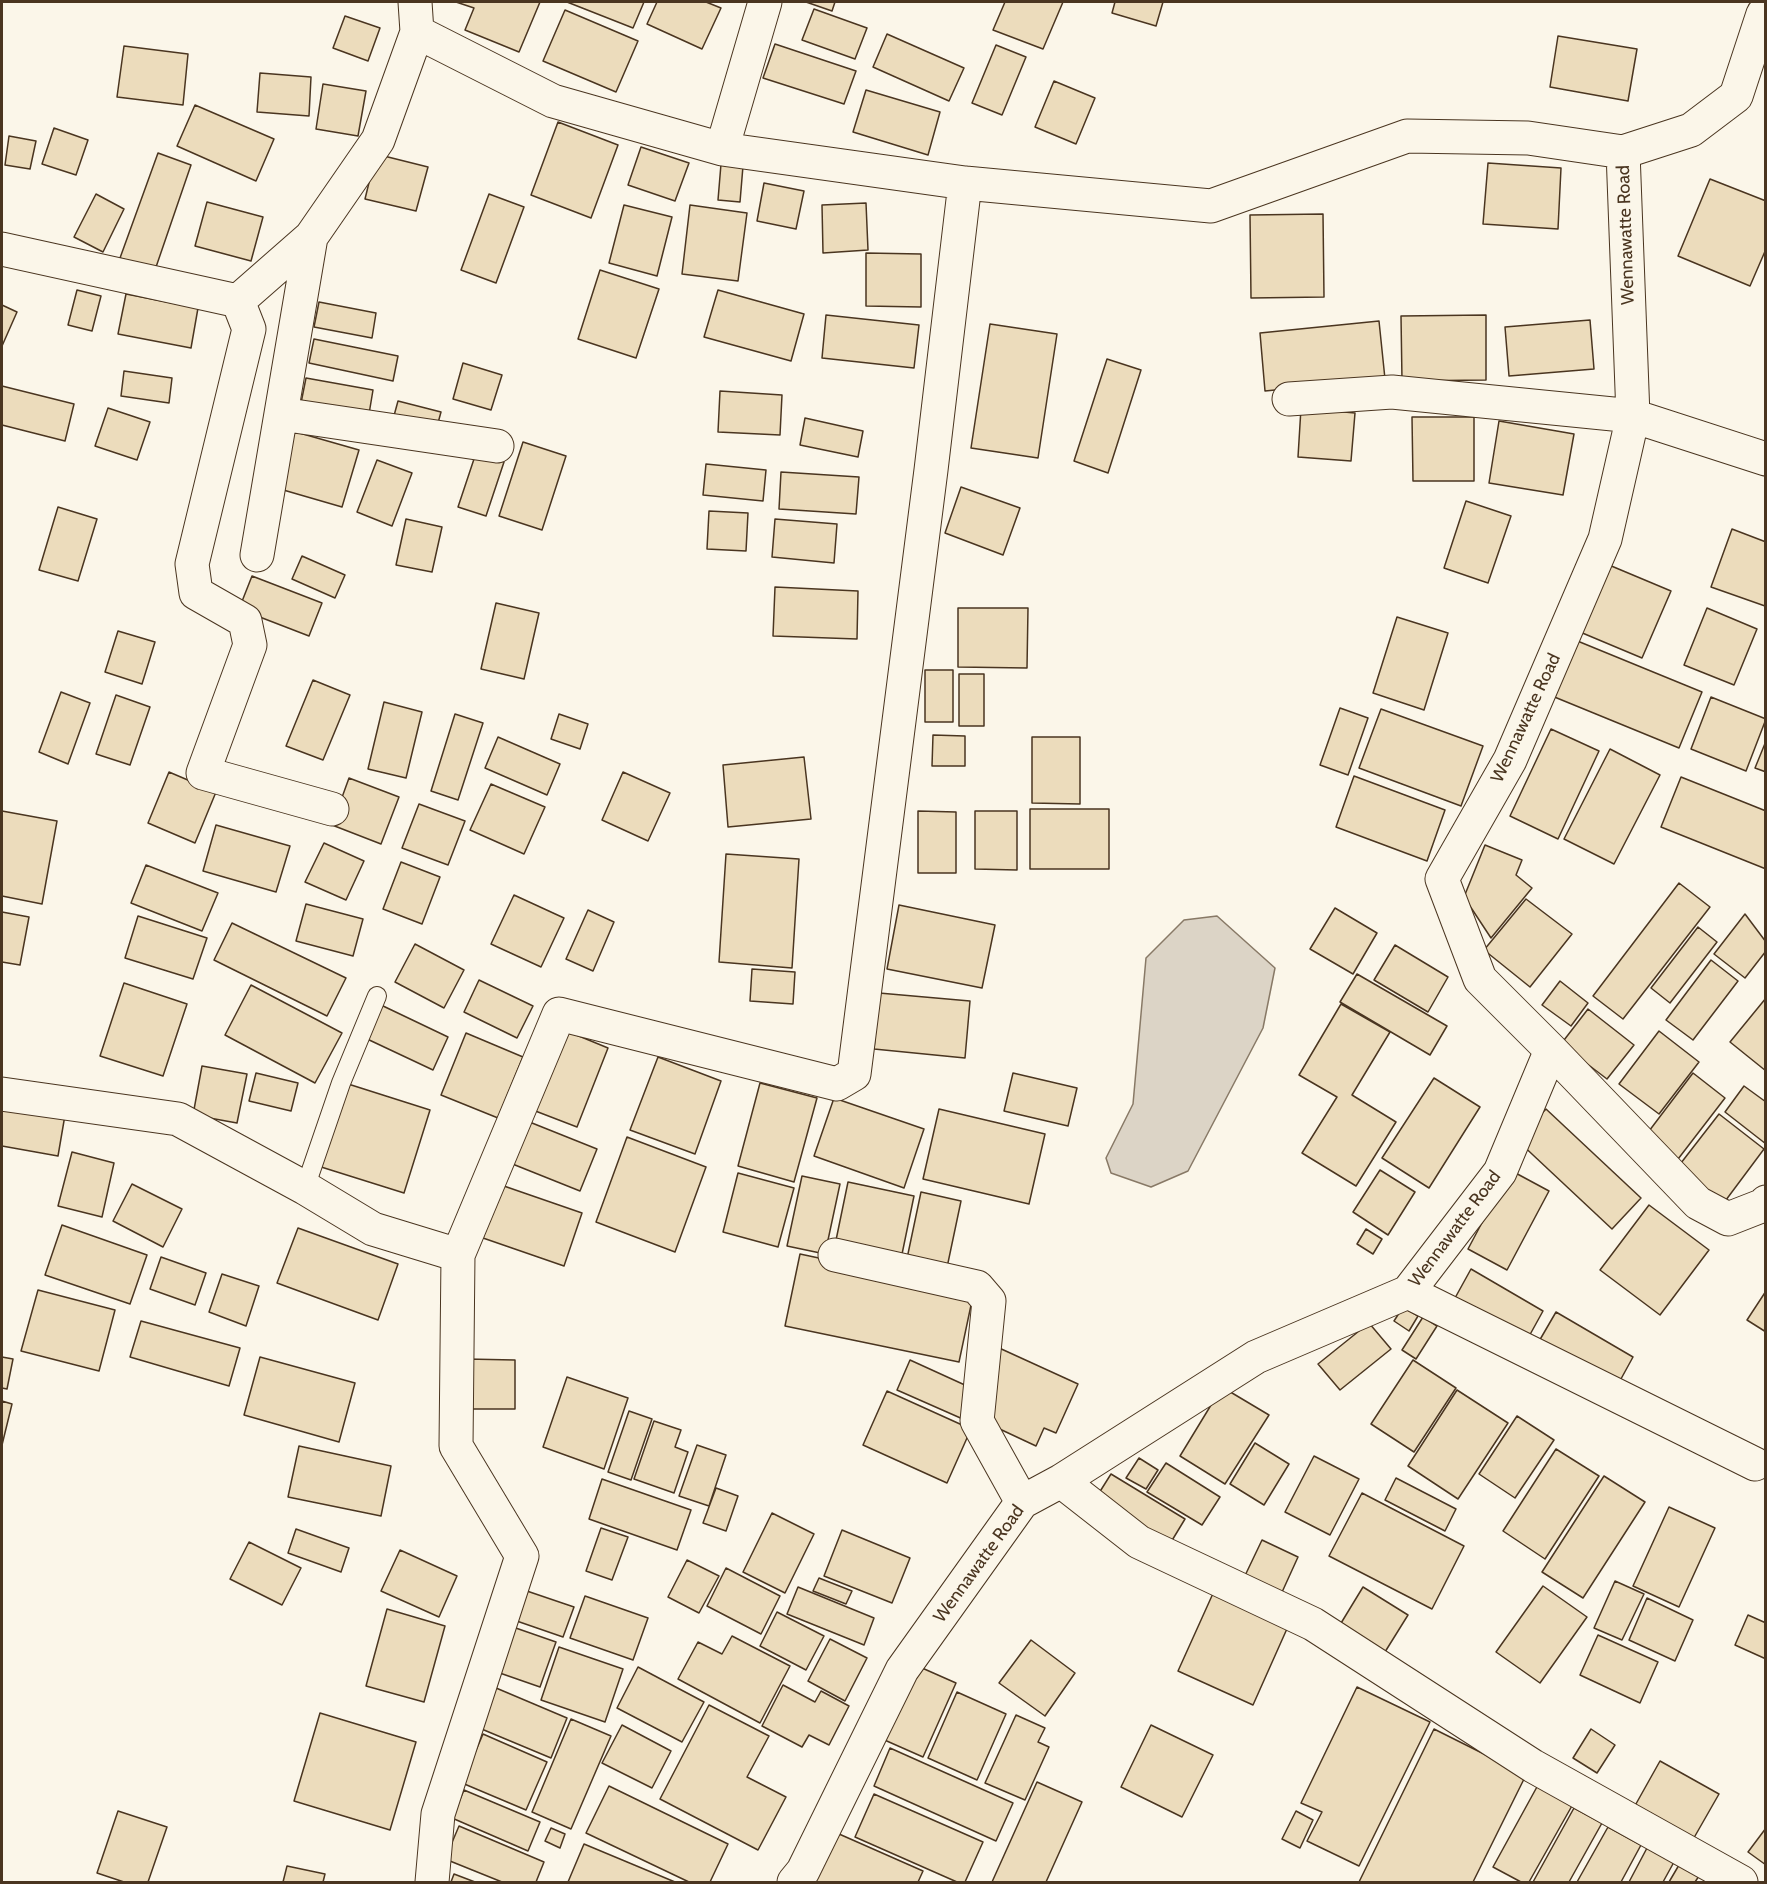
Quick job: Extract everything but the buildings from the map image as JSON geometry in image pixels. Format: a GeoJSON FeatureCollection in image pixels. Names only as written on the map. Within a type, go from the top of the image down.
{"type":"FeatureCollection","features":[{"type":"Feature","properties":{"kind":"street"},"geometry":{"type":"LineString","coordinates":[[722,149],[765,2]]}},
{"type":"Feature","properties":{"kind":"street","name":"Wennawatte Road"},"geometry":{"type":"LineString","coordinates":[[794,1882],[802,1871],[902,1670],[1022,1502],[1061,1481],[1256,1357],[1408,1292],[1500,1172],[1551,1050],[1480,979],[1442,879],[1510,760],[1605,539],[1633,416],[1623,152],[1691,130],[1736,96],[1764,10]]}},
{"type":"Feature","properties":{"kind":"street"},"geometry":{"type":"LineString","coordinates":[[238,301],[311,237],[378,140],[416,17],[553,101],[722,149],[965,183],[1211,206],[1407,136],[1528,138],[1623,152]]}},
{"type":"Feature","properties":{"kind":"street"},"geometry":{"type":"LineString","coordinates":[[432,1882],[438,1814],[522,1556],[456,1446],[458,1255],[559,1014],[837,1084],[854,1074],[965,183]]}},
{"type":"Feature","properties":{"kind":"street"},"geometry":{"type":"LineString","coordinates":[[257,555],[311,237]]}},
{"type":"Feature","properties":{"kind":"street"},"geometry":{"type":"LineString","coordinates":[[2,249],[238,301]]}},
{"type":"Feature","properties":{"kind":"street"},"geometry":{"type":"LineString","coordinates":[[238,301],[249,329],[192,564],[196,592],[245,621],[250,645],[203,773],[332,809]]}},
{"type":"Feature","properties":{"kind":"street"},"geometry":{"type":"LineString","coordinates":[[1289,399],[1392,392],[1633,416],[1766,459]]}},
{"type":"Feature","properties":{"kind":"street"},"geometry":{"type":"LineString","coordinates":[[281,414],[497,446]]}},
{"type":"Feature","properties":{"kind":"street"},"geometry":{"type":"LineString","coordinates":[[1551,1050],[1698,1203],[1728,1219],[1764,1205],[1766,1202]]}},
{"type":"Feature","properties":{"kind":"street"},"geometry":{"type":"LineString","coordinates":[[2,1094],[178,1119],[304,1188],[373,1229],[458,1255]]}},
{"type":"Feature","properties":{"kind":"street"},"geometry":{"type":"LineString","coordinates":[[835,1255],[977,1287],[989,1301],[977,1421],[1022,1502]]}},
{"type":"Feature","properties":{"kind":"street"},"geometry":{"type":"LineString","coordinates":[[1408,1292],[1755,1464]]}},
{"type":"Feature","properties":{"kind":"street"},"geometry":{"type":"LineString","coordinates":[[1061,1481],[1139,1542],[1313,1624],[1533,1766],[1741,1882]]}},
{"type":"Feature","properties":{"kind":"lane"},"geometry":{"type":"LineString","coordinates":[[304,1188],[341,1083],[377,996]]}},
{"type":"Feature","properties":{"kind":"shaded area"},"geometry":{"type":"Polygon","coordinates":[[[1217,916],[1275,968],[1263,1028],[1188,1171],[1151,1187],[1111,1173],[1106,1158],[1133,1104],[1146,958],[1184,920],[1217,916]]]}}]}
